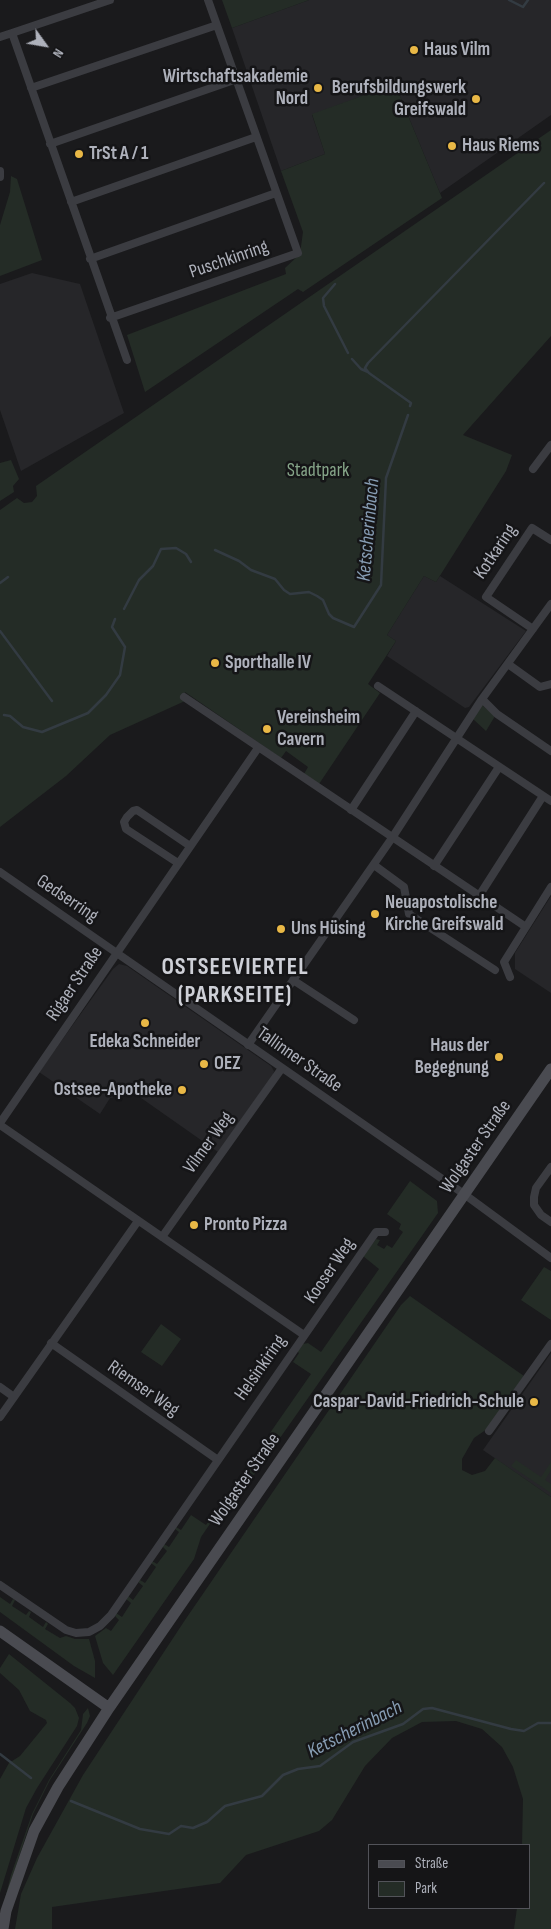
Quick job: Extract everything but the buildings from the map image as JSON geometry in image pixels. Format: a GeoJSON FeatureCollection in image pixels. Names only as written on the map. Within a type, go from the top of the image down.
{"type":"FeatureCollection","features":[{"type":"Feature","properties":{"kind":"main road","name":"Wolgaster Straße"},"geometry":{"type":"LineString","coordinates":[[3,1929],[6,1911],[34,1831],[58,1788],[109,1708],[551,1069]]}},
{"type":"Feature","properties":{"kind":"main road"},"geometry":{"type":"LineString","coordinates":[[0,1631],[109,1708]]}},
{"type":"Feature","properties":{"kind":"street"},"geometry":{"type":"LineString","coordinates":[[0,37],[110,0]]}},
{"type":"Feature","properties":{"kind":"street","name":"Puschkinring"},"geometry":{"type":"LineString","coordinates":[[110,318],[298,253],[208,0]]}},
{"type":"Feature","properties":{"kind":"street"},"geometry":{"type":"LineString","coordinates":[[31,88],[217,25]]}},
{"type":"Feature","properties":{"kind":"street"},"geometry":{"type":"LineString","coordinates":[[12,33],[110,318],[127,360]]}},
{"type":"Feature","properties":{"kind":"street"},"geometry":{"type":"LineString","coordinates":[[50,144],[236,79]]}},
{"type":"Feature","properties":{"kind":"street"},"geometry":{"type":"LineString","coordinates":[[71,202],[256,137]]}},
{"type":"Feature","properties":{"kind":"street"},"geometry":{"type":"LineString","coordinates":[[0,171],[0,177]]}},
{"type":"Feature","properties":{"kind":"street"},"geometry":{"type":"LineString","coordinates":[[90,259],[276,193]]}},
{"type":"Feature","properties":{"kind":"street"},"geometry":{"type":"LineString","coordinates":[[533,469],[551,445]]}},
{"type":"Feature","properties":{"kind":"street","name":"Kotkaring"},"geometry":{"type":"LineString","coordinates":[[533,629],[486,597],[532,528],[551,540]]}},
{"type":"Feature","properties":{"kind":"street"},"geometry":{"type":"LineString","coordinates":[[248,1044],[374,865],[482,699],[551,604]]}},
{"type":"Feature","properties":{"kind":"street"},"geometry":{"type":"LineString","coordinates":[[508,664],[540,687],[551,684]]}},
{"type":"Feature","properties":{"kind":"street"},"geometry":{"type":"LineString","coordinates":[[378,686],[551,801]]}},
{"type":"Feature","properties":{"kind":"street"},"geometry":{"type":"LineString","coordinates":[[184,697],[526,927]]}},
{"type":"Feature","properties":{"kind":"street"},"geometry":{"type":"LineString","coordinates":[[482,699],[497,714],[551,751]]}},
{"type":"Feature","properties":{"kind":"street"},"geometry":{"type":"LineString","coordinates":[[351,810],[416,711]]}},
{"type":"Feature","properties":{"kind":"street","name":"Rigaer Straße"},"geometry":{"type":"LineString","coordinates":[[0,1124],[116,952],[258,748]]}},
{"type":"Feature","properties":{"kind":"street"},"geometry":{"type":"LineString","coordinates":[[434,866],[499,766]]}},
{"type":"Feature","properties":{"kind":"street"},"geometry":{"type":"LineString","coordinates":[[479,896],[543,796]]}},
{"type":"Feature","properties":{"kind":"street"},"geometry":{"type":"LineString","coordinates":[[178,864],[126,828],[124,822],[127,817],[137,810],[190,846]]}},
{"type":"Feature","properties":{"kind":"street"},"geometry":{"type":"LineString","coordinates":[[374,865],[404,886],[409,914],[495,970]]}},
{"type":"Feature","properties":{"kind":"street","name":"Gedserring"},"geometry":{"type":"LineString","coordinates":[[0,872],[116,952]]}},
{"type":"Feature","properties":{"kind":"street"},"geometry":{"type":"LineString","coordinates":[[510,977],[504,962],[551,887]]}},
{"type":"Feature","properties":{"kind":"street","name":"Tallinner Straße"},"geometry":{"type":"LineString","coordinates":[[116,952],[464,1194],[551,1258]]}},
{"type":"Feature","properties":{"kind":"street"},"geometry":{"type":"LineString","coordinates":[[293,980],[354,1020]]}},
{"type":"Feature","properties":{"kind":"street","name":"Vilmer Weg"},"geometry":{"type":"LineString","coordinates":[[162,1237],[282,1068]]}},
{"type":"Feature","properties":{"kind":"street","name":"Helsinkiring"},"geometry":{"type":"LineString","coordinates":[[0,1124],[304,1336],[111,1614],[100,1626],[89,1632],[76,1633],[66,1630],[0,1585]]}},
{"type":"Feature","properties":{"kind":"street"},"geometry":{"type":"LineString","coordinates":[[551,1167],[536,1188],[534,1205],[541,1216],[551,1222]]}},
{"type":"Feature","properties":{"kind":"street"},"geometry":{"type":"LineString","coordinates":[[0,1417],[138,1221]]}},
{"type":"Feature","properties":{"kind":"street","name":"Kooser Weg"},"geometry":{"type":"LineString","coordinates":[[304,1336],[376,1232],[385,1232]]}},
{"type":"Feature","properties":{"kind":"street","name":"Riemser Weg"},"geometry":{"type":"LineString","coordinates":[[51,1344],[218,1460]]}},
{"type":"Feature","properties":{"kind":"street"},"geometry":{"type":"LineString","coordinates":[[489,1431],[551,1344]]}},
{"type":"Feature","properties":{"kind":"street"},"geometry":{"type":"LineString","coordinates":[[0,1387],[14,1397]]}},
{"type":"Feature","properties":{"kind":"shaded area","name":"Berufsbildungswerk Greifswald"},"geometry":{"type":"Polygon","coordinates":[[[309,0],[551,0],[551,115],[440,193],[395,84],[312,115],[325,154],[281,171],[232,28],[309,0]]]}},
{"type":"Feature","properties":{"kind":"shaded area"},"geometry":{"type":"Polygon","coordinates":[[[32,273],[80,284],[124,413],[21,471],[0,410],[0,284],[32,273]]]}},
{"type":"Feature","properties":{"kind":"shaded area"},"geometry":{"type":"Polygon","coordinates":[[[424,576],[436,582],[440,576],[526,631],[469,707],[465,708],[387,656],[396,641],[387,635],[424,576]]]}},
{"type":"Feature","properties":{"kind":"shaded area"},"geometry":{"type":"Polygon","coordinates":[[[551,896],[551,993],[515,969],[515,953],[551,896]]]}},
{"type":"Feature","properties":{"kind":"shaded area"},"geometry":{"type":"Polygon","coordinates":[[[119,964],[127,966],[271,1066],[274,1071],[218,1152],[134,1093],[110,1098],[100,1114],[39,1072],[113,969],[119,964]]]}},
{"type":"Feature","properties":{"kind":"shaded area","name":"Caspar-David-Friedrich-Schule"},"geometry":{"type":"Polygon","coordinates":[[[551,1353],[551,1497],[483,1450],[551,1353]]]}},
{"type":"Feature","properties":{"kind":"green space"},"geometry":{"type":"Polygon","coordinates":[[[222,0],[309,0],[232,28],[222,0]]]}},
{"type":"Feature","properties":{"kind":"green space"},"geometry":{"type":"Polygon","coordinates":[[[395,84],[442,198],[303,292],[298,289],[145,392],[127,335],[286,274],[285,268],[300,254],[303,232],[281,171],[325,154],[312,114],[395,84]]]}},
{"type":"Feature","properties":{"kind":"green space","name":"Stadtpark"},"geometry":{"type":"Polygon","coordinates":[[[551,130],[551,336],[463,435],[512,455],[506,471],[436,582],[424,576],[387,635],[396,641],[368,684],[380,693],[319,784],[304,774],[308,767],[286,751],[281,758],[185,692],[185,701],[110,735],[66,776],[0,827],[0,510],[17,498],[24,503],[32,502],[37,496],[36,486],[551,130]]]}},
{"type":"Feature","properties":{"kind":"green space"},"geometry":{"type":"Polygon","coordinates":[[[11,176],[17,179],[42,260],[0,276],[0,225],[10,192],[11,176]]]}},
{"type":"Feature","properties":{"kind":"green space"},"geometry":{"type":"Polygon","coordinates":[[[11,460],[19,479],[13,486],[14,492],[0,501],[0,463],[11,460]]]}},
{"type":"Feature","properties":{"kind":"green space"},"geometry":{"type":"Polygon","coordinates":[[[482,705],[495,716],[486,731],[473,719],[482,705]]]}},
{"type":"Feature","properties":{"kind":"green space"},"geometry":{"type":"Polygon","coordinates":[[[410,1181],[437,1201],[438,1213],[254,1475],[231,1493],[201,1537],[194,1559],[113,1675],[103,1663],[95,1636],[106,1628],[111,1631],[119,1620],[115,1616],[116,1613],[122,1617],[131,1603],[126,1599],[128,1596],[133,1600],[143,1586],[138,1582],[140,1580],[145,1583],[156,1567],[151,1563],[152,1561],[157,1564],[167,1551],[162,1546],[164,1544],[169,1547],[179,1532],[175,1529],[176,1527],[181,1530],[191,1515],[206,1525],[311,1374],[293,1362],[299,1353],[297,1351],[303,1344],[308,1343],[321,1352],[379,1269],[363,1256],[376,1239],[380,1240],[377,1245],[384,1249],[387,1245],[392,1248],[403,1232],[399,1229],[401,1224],[387,1214],[410,1181]]]}},
{"type":"Feature","properties":{"kind":"green space"},"geometry":{"type":"Polygon","coordinates":[[[544,1267],[551,1271],[551,1320],[521,1300],[544,1267]]]}},
{"type":"Feature","properties":{"kind":"green space"},"geometry":{"type":"Polygon","coordinates":[[[410,1296],[524,1376],[487,1429],[474,1438],[462,1459],[462,1470],[472,1475],[485,1471],[495,1458],[551,1497],[551,1929],[514,1929],[517,1909],[531,1909],[531,1844],[522,1844],[523,1799],[513,1767],[502,1747],[482,1729],[456,1721],[422,1722],[392,1738],[365,1766],[332,1820],[319,1831],[246,1855],[220,1883],[52,1907],[52,1929],[15,1929],[21,1894],[37,1858],[83,1775],[185,1620],[401,1305],[410,1296]]]}},
{"type":"Feature","properties":{"kind":"green space"},"geometry":{"type":"Polygon","coordinates":[[[161,1324],[181,1339],[162,1366],[141,1352],[161,1324]]]}},
{"type":"Feature","properties":{"kind":"green space"},"geometry":{"type":"Polygon","coordinates":[[[516,1460],[541,1477],[551,1462],[551,1470],[545,1480],[551,1484],[551,1493],[511,1466],[516,1460]]]}},
{"type":"Feature","properties":{"kind":"green space"},"geometry":{"type":"Polygon","coordinates":[[[0,1597],[10,1604],[13,1599],[15,1600],[12,1606],[26,1615],[29,1611],[31,1612],[29,1617],[43,1627],[46,1622],[48,1624],[45,1629],[60,1638],[66,1636],[75,1639],[89,1639],[95,1661],[95,1678],[74,1666],[0,1612],[0,1597]]]}},
{"type":"Feature","properties":{"kind":"green space"},"geometry":{"type":"Polygon","coordinates":[[[9,1654],[70,1703],[75,1708],[79,1718],[77,1726],[26,1808],[0,1893],[0,1779],[9,1763],[20,1756],[47,1723],[46,1720],[30,1711],[19,1690],[0,1673],[0,1668],[9,1654]]]}},
{"type":"Feature","properties":{"kind":"green space"},"geometry":{"type":"Polygon","coordinates":[[[88,1708],[90,1716],[87,1723],[50,1780],[33,1814],[3,1906],[11,1875],[32,1814],[49,1780],[81,1730],[83,1714],[88,1708]]]}},
{"type":"Feature","properties":{"kind":"waterway"},"geometry":{"type":"LineString","coordinates":[[509,0],[523,7],[528,0]]}},
{"type":"Feature","properties":{"kind":"waterway","name":"Ketscherinbach"},"geometry":{"type":"LineString","coordinates":[[410,406],[411,403],[369,373],[365,368],[368,363],[544,183]]}},
{"type":"Feature","properties":{"kind":"waterway"},"geometry":{"type":"LineString","coordinates":[[335,284],[323,298],[324,306],[348,353]]}},
{"type":"Feature","properties":{"kind":"waterway"},"geometry":{"type":"LineString","coordinates":[[352,359],[361,369],[368,372]]}},
{"type":"Feature","properties":{"kind":"waterway","name":"Ketscherinbach"},"geometry":{"type":"LineString","coordinates":[[215,550],[239,561],[251,570],[275,579],[290,594],[309,592],[317,596],[323,600],[329,614],[333,618],[354,627],[381,585],[386,478],[408,415]]}},
{"type":"Feature","properties":{"kind":"waterway","name":"Ketscherinbach"},"geometry":{"type":"LineString","coordinates":[[124,609],[139,580],[153,566],[161,549],[176,548],[186,554],[191,562]]}},
{"type":"Feature","properties":{"kind":"waterway"},"geometry":{"type":"LineString","coordinates":[[0,583],[8,577]]}},
{"type":"Feature","properties":{"kind":"waterway","name":"Ketscherinbach"},"geometry":{"type":"LineString","coordinates":[[4,715],[10,716],[23,727],[42,732],[88,713],[106,695],[120,675],[125,647],[112,627],[115,619]]}},
{"type":"Feature","properties":{"kind":"waterway"},"geometry":{"type":"LineString","coordinates":[[0,631],[52,701]]}},
{"type":"Feature","properties":{"kind":"waterway","name":"Ketscherinbach"},"geometry":{"type":"LineString","coordinates":[[71,1801],[140,1829],[169,1834],[181,1826],[193,1828],[207,1822],[225,1806],[262,1796],[283,1775],[298,1769],[320,1766],[353,1742],[403,1724],[423,1709],[432,1708],[524,1731],[538,1723],[551,1723]]}},
{"type":"Feature","properties":{"kind":"waterway","name":"Ketscherinbach"},"geometry":{"type":"LineString","coordinates":[[0,1754],[31,1778]]}},
{"type":"Feature","properties":{"kind":"place","name":"Haus Vilm"},"geometry":{"type":"Point","coordinates":[414,50]}},
{"type":"Feature","properties":{"kind":"place","name":"Wirtschaftsakademie Nord"},"geometry":{"type":"Point","coordinates":[318,88]}},
{"type":"Feature","properties":{"kind":"place","name":"Berufsbildungswerk Greifswald"},"geometry":{"type":"Point","coordinates":[476,99]}},
{"type":"Feature","properties":{"kind":"place","name":"Haus Riems"},"geometry":{"type":"Point","coordinates":[452,146]}},
{"type":"Feature","properties":{"kind":"place","name":"TrSt A / 1"},"geometry":{"type":"Point","coordinates":[79,154]}},
{"type":"Feature","properties":{"kind":"place","name":"Sporthalle IV"},"geometry":{"type":"Point","coordinates":[215,663]}},
{"type":"Feature","properties":{"kind":"place","name":"Vereinsheim Cavern"},"geometry":{"type":"Point","coordinates":[267,729]}},
{"type":"Feature","properties":{"kind":"place","name":"Neuapostolische Kirche Greifswald"},"geometry":{"type":"Point","coordinates":[375,914]}},
{"type":"Feature","properties":{"kind":"place","name":"Uns Hüsing"},"geometry":{"type":"Point","coordinates":[281,929]}},
{"type":"Feature","properties":{"kind":"place","name":"Edeka Schneider"},"geometry":{"type":"Point","coordinates":[145,1023]}},
{"type":"Feature","properties":{"kind":"place","name":"Haus der Begegnung"},"geometry":{"type":"Point","coordinates":[499,1057]}},
{"type":"Feature","properties":{"kind":"place","name":"OEZ"},"geometry":{"type":"Point","coordinates":[204,1064]}},
{"type":"Feature","properties":{"kind":"place","name":"Ostsee-Apotheke"},"geometry":{"type":"Point","coordinates":[182,1090]}},
{"type":"Feature","properties":{"kind":"place","name":"Pronto Pizza"},"geometry":{"type":"Point","coordinates":[194,1225]}},
{"type":"Feature","properties":{"kind":"place","name":"Caspar-David-Friedrich-Schule"},"geometry":{"type":"Point","coordinates":[534,1402]}},
{"type":"Feature","properties":{"kind":"district","name":"OSTSEEVIERTEL (PARKSEITE)"},"geometry":{"type":"Point","coordinates":[235,982]}}]}
